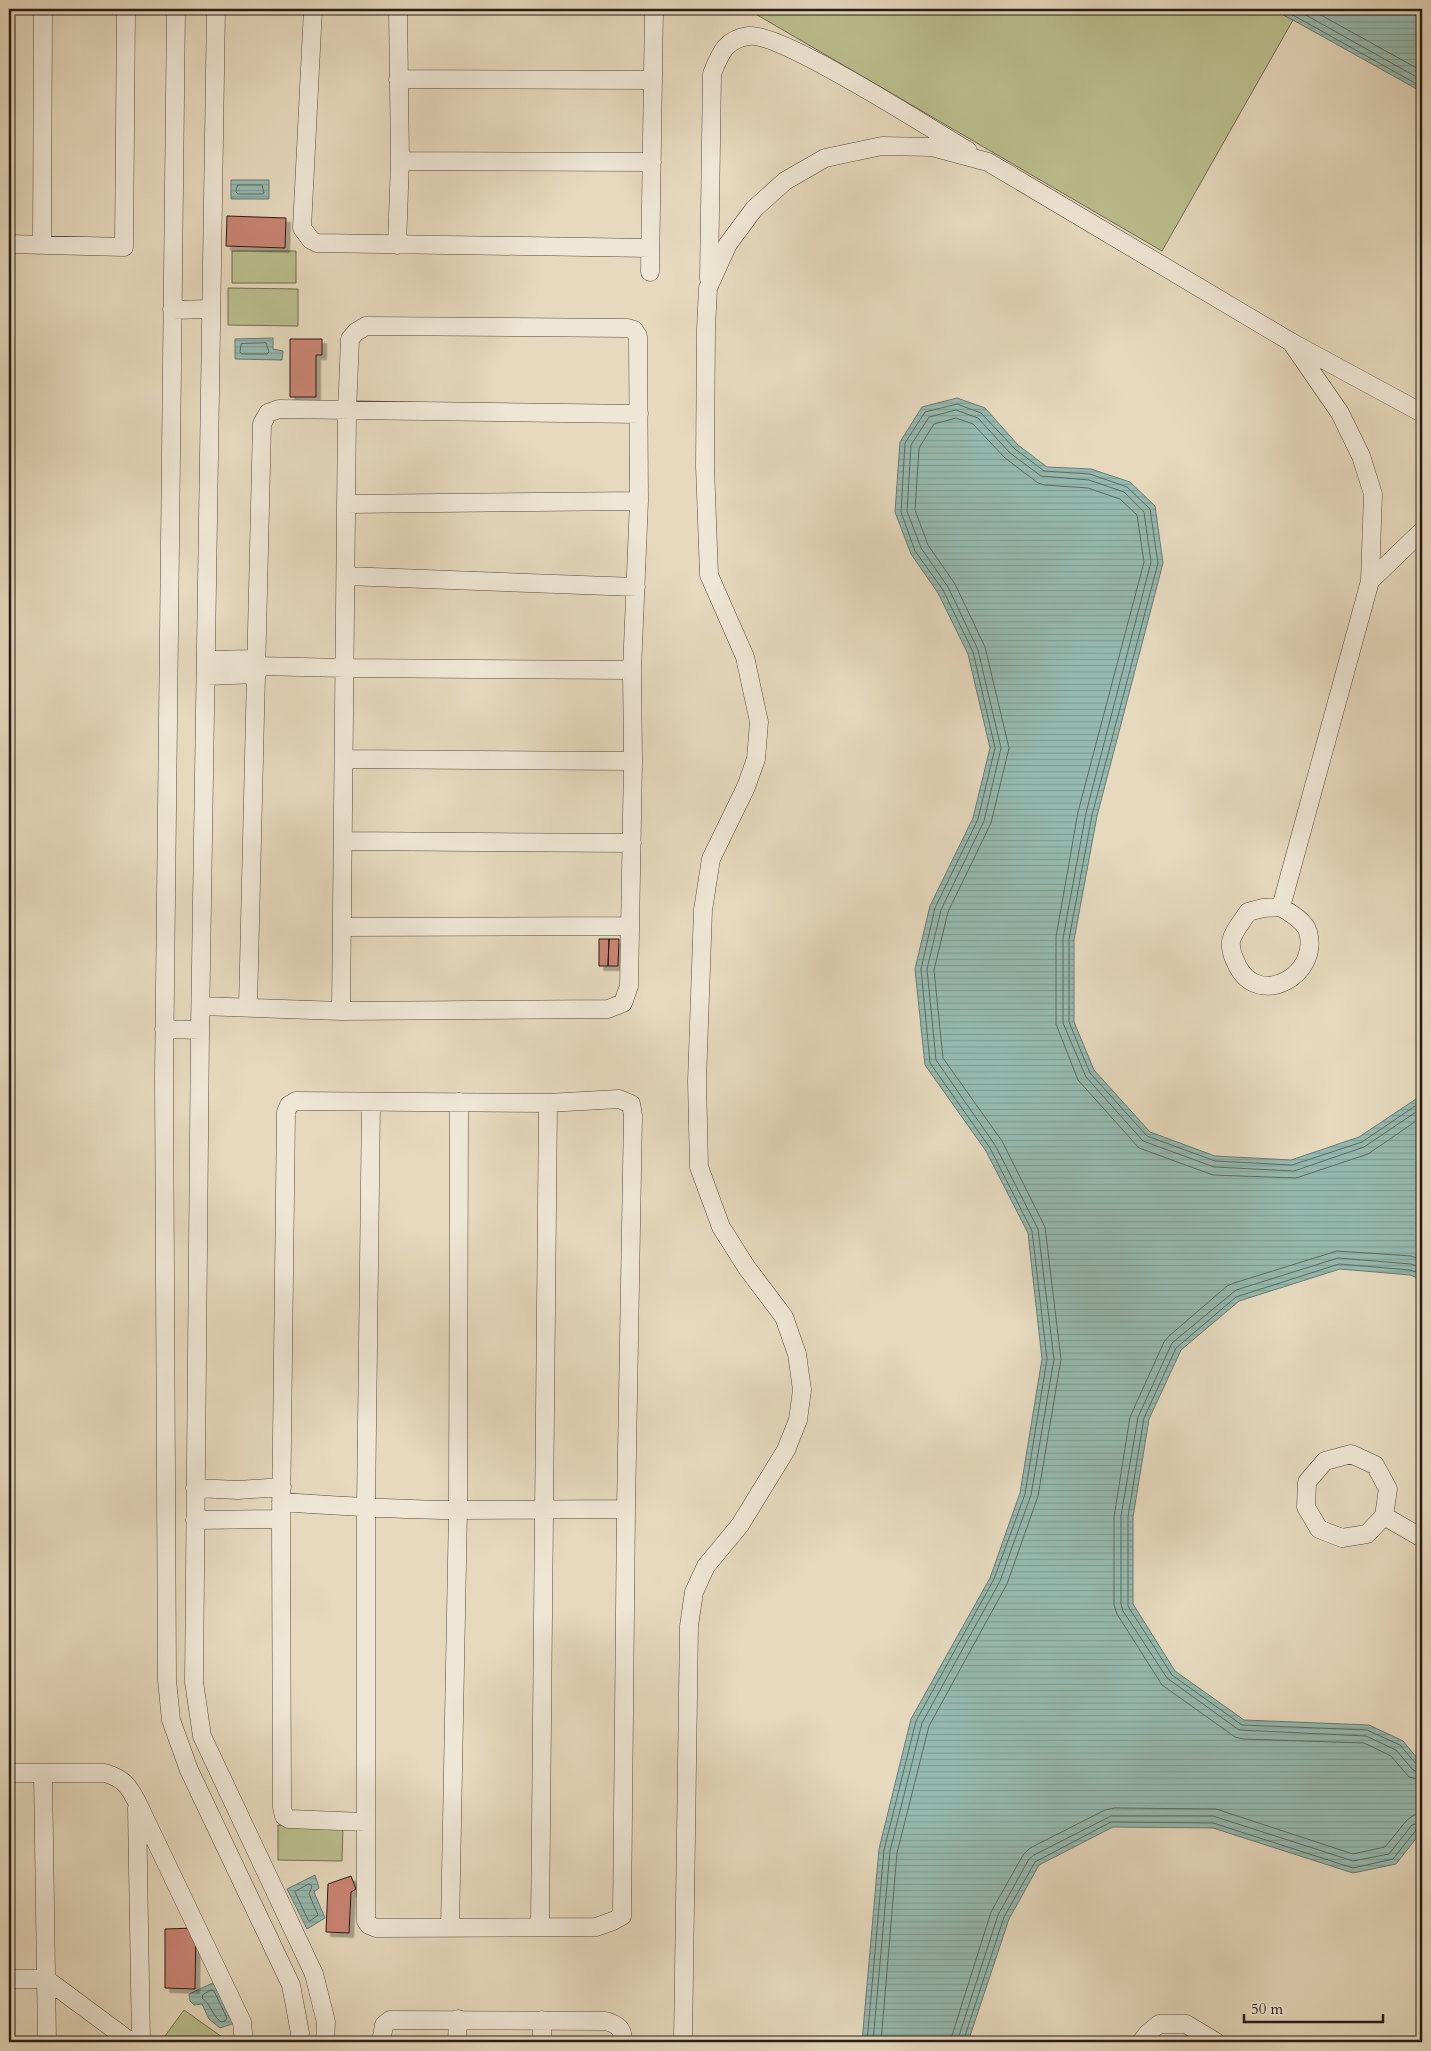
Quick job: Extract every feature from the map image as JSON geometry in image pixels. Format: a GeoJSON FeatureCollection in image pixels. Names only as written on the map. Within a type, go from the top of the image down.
{"type":"FeatureCollection","features":[{"type":"Feature","properties":{"kind":"street"},"geometry":{"type":"LineString","coordinates":[[42,244],[43,9]]}},
{"type":"Feature","properties":{"kind":"street"},"geometry":{"type":"LineString","coordinates":[[9,244],[124,247],[126,9]]}},
{"type":"Feature","properties":{"kind":"street"},"geometry":{"type":"LineString","coordinates":[[176,9],[164,1029],[167,1680],[171,1720],[189,1770],[290,1985],[300,2033],[299,2042]]}},
{"type":"Feature","properties":{"kind":"street"},"geometry":{"type":"LineString","coordinates":[[216,9],[200,1030],[194,1682],[202,1736],[314,1974],[326,2022],[325,2042]]}},
{"type":"Feature","properties":{"kind":"street"},"geometry":{"type":"LineString","coordinates":[[312,9],[302,228],[311,240],[317,243],[397,245],[650,248]]}},
{"type":"Feature","properties":{"kind":"street"},"geometry":{"type":"LineString","coordinates":[[397,245],[400,160],[398,9]]}},
{"type":"Feature","properties":{"kind":"street"},"geometry":{"type":"LineString","coordinates":[[650,272],[654,9]]}},
{"type":"Feature","properties":{"kind":"street"},"geometry":{"type":"LineString","coordinates":[[683,2042],[689,1626],[694,1592],[706,1566],[740,1525],[786,1450],[798,1420],[802,1390],[797,1354],[784,1317],[747,1268],[721,1227],[699,1167],[696,1081],[702,910],[712,859],[746,788],[756,759],[759,722],[745,657],[709,575],[705,466],[706,329],[712,74],[720,52],[732,42],[750,36],[766,38],[823,64],[1291,342],[1422,413]]}},
{"type":"Feature","properties":{"kind":"street"},"geometry":{"type":"LineString","coordinates":[[398,80],[653,80]]}},
{"type":"Feature","properties":{"kind":"street"},"geometry":{"type":"LineString","coordinates":[[708,288],[728,244],[754,209],[785,181],[825,158],[882,146],[932,147],[988,162]]}},
{"type":"Feature","properties":{"kind":"street"},"geometry":{"type":"LineString","coordinates":[[400,160],[652,162]]}},
{"type":"Feature","properties":{"kind":"street"},"geometry":{"type":"LineString","coordinates":[[172,310],[210,308]]}},
{"type":"Feature","properties":{"kind":"street"},"geometry":{"type":"LineString","coordinates":[[201,1006],[341,1011],[608,1009],[623,1003],[629,986],[633,762],[632,670],[639,501],[638,336],[634,330],[617,328],[366,326],[356,332],[350,339],[347,412],[341,1011]]}},
{"type":"Feature","properties":{"kind":"street"},"geometry":{"type":"LineString","coordinates":[[1281,906],[1370,581],[1373,494],[1364,466],[1340,413],[1291,342]]}},
{"type":"Feature","properties":{"kind":"street"},"geometry":{"type":"LineString","coordinates":[[248,1007],[262,424],[268,414],[279,409],[347,412],[639,414]]}},
{"type":"Feature","properties":{"kind":"street"},"geometry":{"type":"LineString","coordinates":[[346,504],[639,501]]}},
{"type":"Feature","properties":{"kind":"street"},"geometry":{"type":"LineString","coordinates":[[1370,581],[1422,531]]}},
{"type":"Feature","properties":{"kind":"street"},"geometry":{"type":"LineString","coordinates":[[346,576],[636,587]]}},
{"type":"Feature","properties":{"kind":"street"},"geometry":{"type":"LineString","coordinates":[[207,668],[257,666],[632,670]]}},
{"type":"Feature","properties":{"kind":"street"},"geometry":{"type":"LineString","coordinates":[[344,759],[633,762]]}},
{"type":"Feature","properties":{"kind":"street"},"geometry":{"type":"LineString","coordinates":[[343,841],[632,843]]}},
{"type":"Feature","properties":{"kind":"street"},"geometry":{"type":"LineString","coordinates":[[1281,906],[1308,931],[1309,950],[1304,968],[1287,982],[1271,985],[1252,983],[1241,972],[1232,956],[1231,941],[1248,912],[1281,906]]}},
{"type":"Feature","properties":{"kind":"street"},"geometry":{"type":"LineString","coordinates":[[342,927],[630,926]]}},
{"type":"Feature","properties":{"kind":"street"},"geometry":{"type":"LineString","coordinates":[[164,1029],[200,1030]]}},
{"type":"Feature","properties":{"kind":"street"},"geometry":{"type":"LineString","coordinates":[[365,1822],[289,1819],[284,1816],[282,1807],[281,1503],[286,1112],[289,1105],[296,1101],[548,1104],[619,1098],[631,1104],[633,1115],[626,1509],[622,1916],[596,1927],[376,1928],[369,1925],[366,1921],[366,1508],[371,1102]]}},
{"type":"Feature","properties":{"kind":"street"},"geometry":{"type":"LineString","coordinates":[[450,1927],[458,1510],[459,1102]]}},
{"type":"Feature","properties":{"kind":"street"},"geometry":{"type":"LineString","coordinates":[[540,1927],[548,1104]]}},
{"type":"Feature","properties":{"kind":"street"},"geometry":{"type":"LineString","coordinates":[[1351,1454],[1375,1465],[1388,1489],[1384,1516],[1367,1534],[1342,1538],[1327,1532],[1319,1528],[1306,1507],[1307,1482],[1324,1461],[1351,1454]]}},
{"type":"Feature","properties":{"kind":"street"},"geometry":{"type":"LineString","coordinates":[[195,1488],[238,1490],[281,1503],[366,1508],[458,1510],[626,1509]]}},
{"type":"Feature","properties":{"kind":"street"},"geometry":{"type":"LineString","coordinates":[[195,1520],[281,1503]]}},
{"type":"Feature","properties":{"kind":"street"},"geometry":{"type":"LineString","coordinates":[[1384,1516],[1422,1538]]}},
{"type":"Feature","properties":{"kind":"street"},"geometry":{"type":"LineString","coordinates":[[171,1720],[199,1716]]}},
{"type":"Feature","properties":{"kind":"street"},"geometry":{"type":"LineString","coordinates":[[9,1773],[105,1773],[118,1777],[127,1784],[242,2022],[244,2042]]}},
{"type":"Feature","properties":{"kind":"street"},"geometry":{"type":"LineString","coordinates":[[43,1774],[47,2042]]}},
{"type":"Feature","properties":{"kind":"street"},"geometry":{"type":"LineString","coordinates":[[137,1802],[141,2042]]}},
{"type":"Feature","properties":{"kind":"street"},"geometry":{"type":"LineString","coordinates":[[290,1985],[314,1974]]}},
{"type":"Feature","properties":{"kind":"street"},"geometry":{"type":"LineString","coordinates":[[9,1978],[46,1979],[131,2042]]}},
{"type":"Feature","properties":{"kind":"street"},"geometry":{"type":"LineString","coordinates":[[457,2042],[458,2019]]}},
{"type":"Feature","properties":{"kind":"street"},"geometry":{"type":"LineString","coordinates":[[381,2042],[384,2025],[390,2020],[458,2019],[606,2021],[618,2026],[621,2030],[623,2042]]}},
{"type":"Feature","properties":{"kind":"street"},"geometry":{"type":"LineString","coordinates":[[542,2020],[542,2042]]}},
{"type":"Feature","properties":{"kind":"street"},"geometry":{"type":"LineString","coordinates":[[1141,2042],[1159,2024],[1186,2024],[1216,2042]]}},
{"type":"Feature","properties":{"kind":"green space"},"geometry":{"type":"Polygon","coordinates":[[[747,9],[1272,9],[1293,20],[1162,251],[747,9]]]}},
{"type":"Feature","properties":{"kind":"green space"},"geometry":{"type":"Polygon","coordinates":[[[232,251],[296,251],[296,283],[232,283],[232,251]]]}},
{"type":"Feature","properties":{"kind":"green space"},"geometry":{"type":"Polygon","coordinates":[[[228,288],[298,289],[298,326],[228,325],[228,288]]]}},
{"type":"Feature","properties":{"kind":"green space"},"geometry":{"type":"Polygon","coordinates":[[[278,1825],[343,1826],[342,1861],[278,1860],[278,1825]]]}},
{"type":"Feature","properties":{"kind":"green space"},"geometry":{"type":"Polygon","coordinates":[[[184,2010],[229,2042],[172,2042],[165,2036],[184,2010]]]}},
{"type":"Feature","properties":{"kind":"water"},"geometry":{"type":"Polygon","coordinates":[[[1272,9],[1422,9],[1422,92],[1293,20],[1272,9]]]}},
{"type":"Feature","properties":{"kind":"water"},"geometry":{"type":"Polygon","coordinates":[[[231,180],[269,180],[269,199],[231,199],[231,180]]]}},
{"type":"Feature","properties":{"kind":"water"},"geometry":{"type":"Polygon","coordinates":[[[273,338],[273,349],[283,351],[282,360],[235,359],[235,339],[273,338]]]}},
{"type":"Feature","properties":{"kind":"water"},"geometry":{"type":"Polygon","coordinates":[[[957,398],[985,408],[1018,445],[1047,467],[1091,469],[1130,482],[1155,506],[1163,563],[1097,816],[1074,940],[1074,1022],[1094,1070],[1150,1132],[1215,1156],[1291,1160],[1359,1137],[1416,1099],[1422,1090],[1422,1280],[1410,1275],[1340,1269],[1239,1301],[1181,1350],[1149,1419],[1133,1517],[1133,1604],[1175,1671],[1244,1720],[1369,1725],[1403,1741],[1422,1764],[1422,1831],[1396,1864],[1353,1873],[1213,1828],[1113,1827],[1039,1865],[1009,1919],[968,2042],[862,2042],[879,1849],[911,1719],[990,1578],[1020,1493],[1042,1359],[1028,1233],[986,1151],[925,1065],[915,969],[930,906],[973,818],[990,748],[968,654],[938,593],[911,554],[895,512],[900,442],[922,407],[957,398]]]}},
{"type":"Feature","properties":{"kind":"water"},"geometry":{"type":"Polygon","coordinates":[[[315,1875],[319,1888],[314,1892],[325,1918],[307,1929],[287,1889],[315,1875]]]}},
{"type":"Feature","properties":{"kind":"water"},"geometry":{"type":"Polygon","coordinates":[[[215,1982],[235,2023],[220,2028],[209,2019],[202,2004],[194,2005],[190,2001],[189,1994],[215,1982]]]}},
{"type":"Feature","properties":{"kind":"building"},"geometry":{"type":"Polygon","coordinates":[[[227,216],[286,218],[285,248],[226,246],[227,216]]]}},
{"type":"Feature","properties":{"kind":"building"},"geometry":{"type":"Polygon","coordinates":[[[290,339],[322,339],[322,355],[316,355],[316,397],[290,397],[290,339]]]}},
{"type":"Feature","properties":{"kind":"building"},"geometry":{"type":"Polygon","coordinates":[[[599,939],[609,939],[608,966],[599,966],[599,939]]]}},
{"type":"Feature","properties":{"kind":"building"},"geometry":{"type":"Polygon","coordinates":[[[609,939],[619,939],[618,966],[608,966],[609,939]]]}},
{"type":"Feature","properties":{"kind":"building"},"geometry":{"type":"Polygon","coordinates":[[[351,1876],[356,1889],[351,1892],[349,1933],[326,1932],[328,1884],[351,1876]]]}},
{"type":"Feature","properties":{"kind":"building"},"geometry":{"type":"Polygon","coordinates":[[[196,1928],[195,1989],[165,1988],[165,1929],[196,1928]]]}}]}
